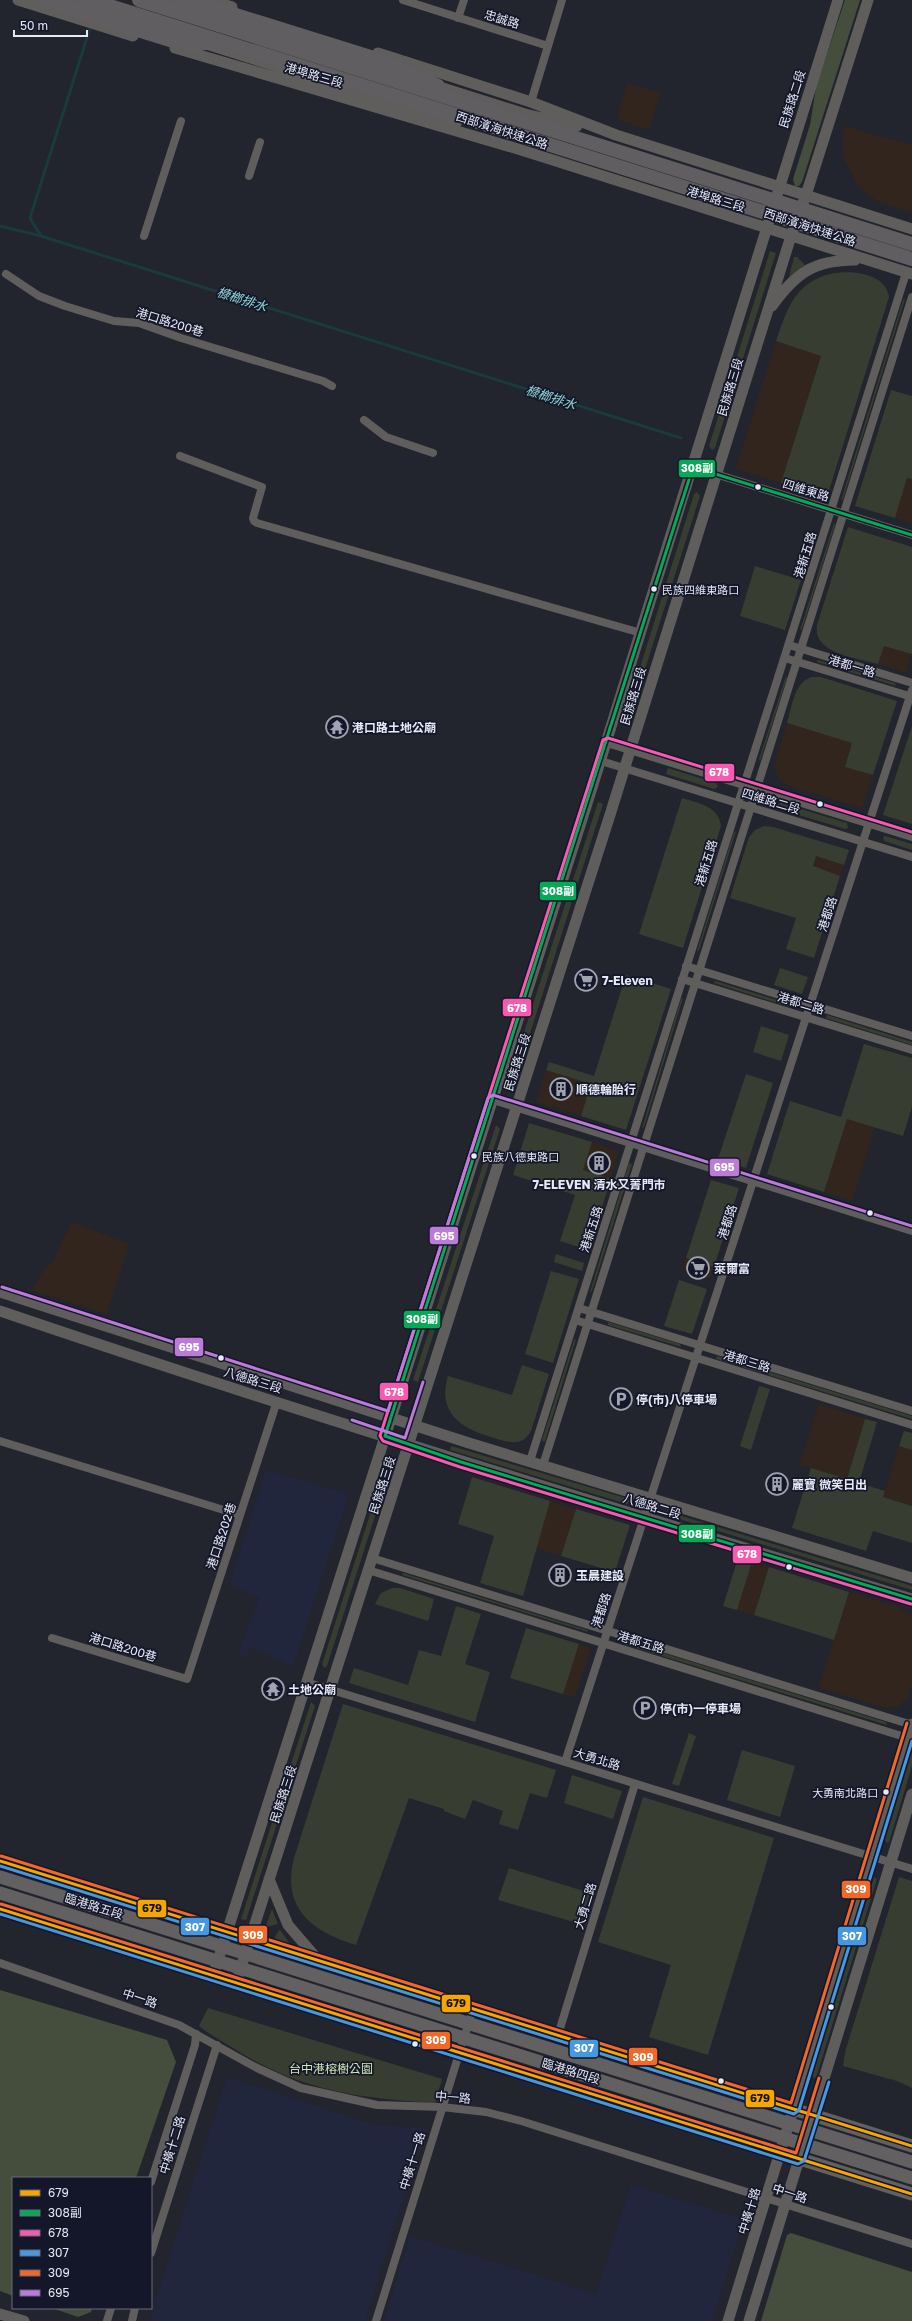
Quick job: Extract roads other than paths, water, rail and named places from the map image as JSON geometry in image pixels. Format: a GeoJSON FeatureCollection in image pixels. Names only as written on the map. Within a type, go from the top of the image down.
{"type":"FeatureCollection","features":[{"type":"Feature","properties":{"kind":"highway"},"geometry":{"type":"LineString","coordinates":[[42,0],[186,45],[222,41]]}},
{"type":"Feature","properties":{"kind":"highway","name":"西部濱海快速公路"},"geometry":{"type":"LineString","coordinates":[[140,0],[912,244]]}},
{"type":"Feature","properties":{"kind":"highway"},"geometry":{"type":"LineString","coordinates":[[188,0],[380,60],[500,114]]}},
{"type":"Feature","properties":{"kind":"highway","name":"西部濱海快速公路"},"geometry":{"type":"LineString","coordinates":[[89,3],[222,41],[912,259]]}},
{"type":"Feature","properties":{"kind":"main road","name":"臨港路五段"},"geometry":{"type":"LineString","coordinates":[[0,1861],[239,1936]]}},
{"type":"Feature","properties":{"kind":"main road","name":"臨港路五段"},"geometry":{"type":"LineString","coordinates":[[0,1877],[234,1950]]}},
{"type":"Feature","properties":{"kind":"main road","name":"臨港路五段"},"geometry":{"type":"LineString","coordinates":[[0,1893],[229,1965]]}},
{"type":"Feature","properties":{"kind":"main road"},"geometry":{"type":"LineString","coordinates":[[0,1909],[225,1979]]}},
{"type":"Feature","properties":{"kind":"main road"},"geometry":{"type":"LineString","coordinates":[[239,1936],[912,2146]]}},
{"type":"Feature","properties":{"kind":"main road","name":"臨港路四段"},"geometry":{"type":"LineString","coordinates":[[234,1950],[912,2162]]}},
{"type":"Feature","properties":{"kind":"main road","name":"臨港路四段"},"geometry":{"type":"LineString","coordinates":[[229,1965],[912,2178]]}},
{"type":"Feature","properties":{"kind":"main road","name":"臨港路四段"},"geometry":{"type":"LineString","coordinates":[[225,1979],[912,2194]]}},
{"type":"Feature","properties":{"kind":"street","name":"港埠路三段"},"geometry":{"type":"LineString","coordinates":[[18,0],[100,26],[518,149],[909,274]]}},
{"type":"Feature","properties":{"kind":"street","name":"港埠路三段"},"geometry":{"type":"LineString","coordinates":[[67,0],[89,3],[105,12],[517,142],[603,177]]}},
{"type":"Feature","properties":{"kind":"street"},"geometry":{"type":"LineString","coordinates":[[164,0],[525,114],[616,135]]}},
{"type":"Feature","properties":{"kind":"street"},"geometry":{"type":"LineString","coordinates":[[212,0],[531,102],[616,135],[912,228]]}},
{"type":"Feature","properties":{"kind":"street","name":"忠誠路"},"geometry":{"type":"LineString","coordinates":[[403,0],[548,46]]}},
{"type":"Feature","properties":{"kind":"street"},"geometry":{"type":"LineString","coordinates":[[458,18],[464,0]]}},
{"type":"Feature","properties":{"kind":"street"},"geometry":{"type":"LineString","coordinates":[[531,102],[562,0]]}},
{"type":"Feature","properties":{"kind":"street","name":"民族路二段"},"geometry":{"type":"LineString","coordinates":[[773,207],[778,186],[838,0]]}},
{"type":"Feature","properties":{"kind":"street"},"geometry":{"type":"LineString","coordinates":[[806,195],[868,0]]}},
{"type":"Feature","properties":{"kind":"street"},"geometry":{"type":"LineString","coordinates":[[144,236],[182,121]]}},
{"type":"Feature","properties":{"kind":"street"},"geometry":{"type":"LineString","coordinates":[[249,176],[260,142]]}},
{"type":"Feature","properties":{"kind":"street","name":"民族路三段"},"geometry":{"type":"LineString","coordinates":[[225,1979],[239,1936],[270,1879],[630,750],[791,236],[806,195]]}},
{"type":"Feature","properties":{"kind":"street","name":"民族路三段"},"geometry":{"type":"LineString","coordinates":[[225,1979],[239,1936],[306,1682],[601,761],[768,229],[773,207]]}},
{"type":"Feature","properties":{"kind":"street"},"geometry":{"type":"LineString","coordinates":[[767,313],[790,283],[808,269],[837,260],[867,260]]}},
{"type":"Feature","properties":{"kind":"street","name":"港口路200巷"},"geometry":{"type":"LineString","coordinates":[[6,274],[40,296],[64,306],[114,321],[139,323],[181,338],[323,381],[332,386]]}},
{"type":"Feature","properties":{"kind":"street","name":"港新五路"},"geometry":{"type":"LineString","coordinates":[[530,1462],[831,510],[909,274]]}},
{"type":"Feature","properties":{"kind":"street","name":"港新五路"},"geometry":{"type":"LineString","coordinates":[[543,1465],[698,970],[798,662],[912,298]]}},
{"type":"Feature","properties":{"kind":"street"},"geometry":{"type":"LineString","coordinates":[[364,420],[386,436],[433,453]]}},
{"type":"Feature","properties":{"kind":"street"},"geometry":{"type":"LineString","coordinates":[[180,456],[262,487],[253,518],[257,523],[641,633]]}},
{"type":"Feature","properties":{"kind":"street","name":"四維東路"},"geometry":{"type":"LineString","coordinates":[[693,467],[912,535]]}},
{"type":"Feature","properties":{"kind":"street","name":"港都一路"},"geometry":{"type":"LineString","coordinates":[[789,646],[912,683]]}},
{"type":"Feature","properties":{"kind":"street","name":"港都一路"},"geometry":{"type":"LineString","coordinates":[[785,658],[911,694]]}},
{"type":"Feature","properties":{"kind":"street","name":"港都路"},"geometry":{"type":"LineString","coordinates":[[565,1762],[911,694]]}},
{"type":"Feature","properties":{"kind":"street","name":"四維路二段"},"geometry":{"type":"LineString","coordinates":[[606,742],[912,837]]}},
{"type":"Feature","properties":{"kind":"street","name":"四維路二段"},"geometry":{"type":"LineString","coordinates":[[601,761],[912,856]]}},
{"type":"Feature","properties":{"kind":"street","name":"港都二路"},"geometry":{"type":"LineString","coordinates":[[686,966],[912,1036]]}},
{"type":"Feature","properties":{"kind":"street","name":"港都二路"},"geometry":{"type":"LineString","coordinates":[[682,979],[912,1050]]}},
{"type":"Feature","properties":{"kind":"street"},"geometry":{"type":"LineString","coordinates":[[493,1100],[912,1231]]}},
{"type":"Feature","properties":{"kind":"street","name":"八德路三段"},"geometry":{"type":"LineString","coordinates":[[0,1292],[415,1425]]}},
{"type":"Feature","properties":{"kind":"street","name":"港都三路"},"geometry":{"type":"LineString","coordinates":[[579,1308],[912,1411]]}},
{"type":"Feature","properties":{"kind":"street","name":"八德路三段"},"geometry":{"type":"LineString","coordinates":[[0,1311],[144,1360],[385,1436]]}},
{"type":"Feature","properties":{"kind":"street","name":"港都三路"},"geometry":{"type":"LineString","coordinates":[[575,1320],[912,1425]]}},
{"type":"Feature","properties":{"kind":"street","name":"港口路202巷"},"geometry":{"type":"LineString","coordinates":[[187,1679],[277,1401]]}},
{"type":"Feature","properties":{"kind":"street","name":"八德路二段"},"geometry":{"type":"LineString","coordinates":[[415,1425],[530,1462],[912,1578]]}},
{"type":"Feature","properties":{"kind":"street","name":"八德路二段"},"geometry":{"type":"LineString","coordinates":[[385,1436],[912,1599]]}},
{"type":"Feature","properties":{"kind":"street"},"geometry":{"type":"LineString","coordinates":[[0,1441],[108,1472],[240,1515]]}},
{"type":"Feature","properties":{"kind":"street","name":"港都五路"},"geometry":{"type":"LineString","coordinates":[[372,1558],[912,1724]]}},
{"type":"Feature","properties":{"kind":"street","name":"港都五路"},"geometry":{"type":"LineString","coordinates":[[368,1570],[908,1738]]}},
{"type":"Feature","properties":{"kind":"street","name":"港口路200巷"},"geometry":{"type":"LineString","coordinates":[[52,1638],[187,1679]]}},
{"type":"Feature","properties":{"kind":"street","name":"大勇北路"},"geometry":{"type":"LineString","coordinates":[[306,1682],[912,1869]]}},
{"type":"Feature","properties":{"kind":"street"},"geometry":{"type":"LineString","coordinates":[[749,2321],[809,2130],[881,1860],[912,1724]]}},
{"type":"Feature","properties":{"kind":"street","name":"大勇二路"},"geometry":{"type":"LineString","coordinates":[[558,2035],[635,1784]]}},
{"type":"Feature","properties":{"kind":"street"},"geometry":{"type":"LineString","coordinates":[[881,1860],[912,1794]]}},
{"type":"Feature","properties":{"kind":"street","name":"中橫十路"},"geometry":{"type":"LineString","coordinates":[[728,2321],[789,2124],[881,1860]]}},
{"type":"Feature","properties":{"kind":"street"},"geometry":{"type":"LineString","coordinates":[[270,1879],[288,1925],[319,1961]]}},
{"type":"Feature","properties":{"kind":"street","name":"中一路"},"geometry":{"type":"LineString","coordinates":[[0,1963],[172,2022],[257,2068],[301,2088],[377,2105],[442,2107],[486,2112],[521,2121],[912,2244]]}},
{"type":"Feature","properties":{"kind":"street","name":"中橫十一路"},"geometry":{"type":"LineString","coordinates":[[376,2321],[473,2009]]}},
{"type":"Feature","properties":{"kind":"street","name":"中橫十二路"},"geometry":{"type":"LineString","coordinates":[[152,2179],[195,2045],[196,2034]]}},
{"type":"Feature","properties":{"kind":"street","name":"中橫十二路"},"geometry":{"type":"LineString","coordinates":[[152,2250],[217,2045]]}},
{"type":"Feature","properties":{"kind":"street"},"geometry":{"type":"LineString","coordinates":[[107,2321],[111,2309]]}},
{"type":"Feature","properties":{"kind":"street"},"geometry":{"type":"LineString","coordinates":[[132,2321],[135,2309]]}},
{"type":"Feature","properties":{"kind":"street"},"geometry":{"type":"LineString","coordinates":[[0,2314],[24,2321]]}},
{"type":"Feature","properties":{"kind":"waterway","name":"槺榔排水"},"geometry":{"type":"LineString","coordinates":[[91,25],[30,218],[41,236],[681,438]]}},
{"type":"Feature","properties":{"kind":"waterway"},"geometry":{"type":"LineString","coordinates":[[0,226],[41,236]]}},
{"type":"Feature","properties":{"kind":"place","name":"民族四維東路口"},"geometry":{"type":"Point","coordinates":[654,589]}},
{"type":"Feature","properties":{"kind":"place","name":"港口路土地公廟"},"geometry":{"type":"Point","coordinates":[337,727]}},
{"type":"Feature","properties":{"kind":"place","name":"7-Eleven"},"geometry":{"type":"Point","coordinates":[586,980]}},
{"type":"Feature","properties":{"kind":"place","name":"順德輪胎行"},"geometry":{"type":"Point","coordinates":[561,1089]}},
{"type":"Feature","properties":{"kind":"place","name":"民族八德東路口"},"geometry":{"type":"Point","coordinates":[474,1156]}},
{"type":"Feature","properties":{"kind":"place","name":"7-ELEVEN 清水又菁門市"},"geometry":{"type":"Point","coordinates":[599,1163]}},
{"type":"Feature","properties":{"kind":"place","name":"萊爾富"},"geometry":{"type":"Point","coordinates":[698,1268]}},
{"type":"Feature","properties":{"kind":"place","name":"停(市)八停車場"},"geometry":{"type":"Point","coordinates":[621,1399]}},
{"type":"Feature","properties":{"kind":"place","name":"麗寶 微笑日出"},"geometry":{"type":"Point","coordinates":[777,1484]}},
{"type":"Feature","properties":{"kind":"place","name":"玉晨建設"},"geometry":{"type":"Point","coordinates":[560,1575]}},
{"type":"Feature","properties":{"kind":"place","name":"土地公廟"},"geometry":{"type":"Point","coordinates":[273,1689]}},
{"type":"Feature","properties":{"kind":"place","name":"停(市)一停車場"},"geometry":{"type":"Point","coordinates":[645,1708]}},
{"type":"Feature","properties":{"kind":"place","name":"大勇南北路口"},"geometry":{"type":"Point","coordinates":[886,1792]}},
{"type":"Feature","properties":{"kind":"park label","name":"台中港榕樹公園"},"geometry":{"type":"Point","coordinates":[331,2068]}}]}
